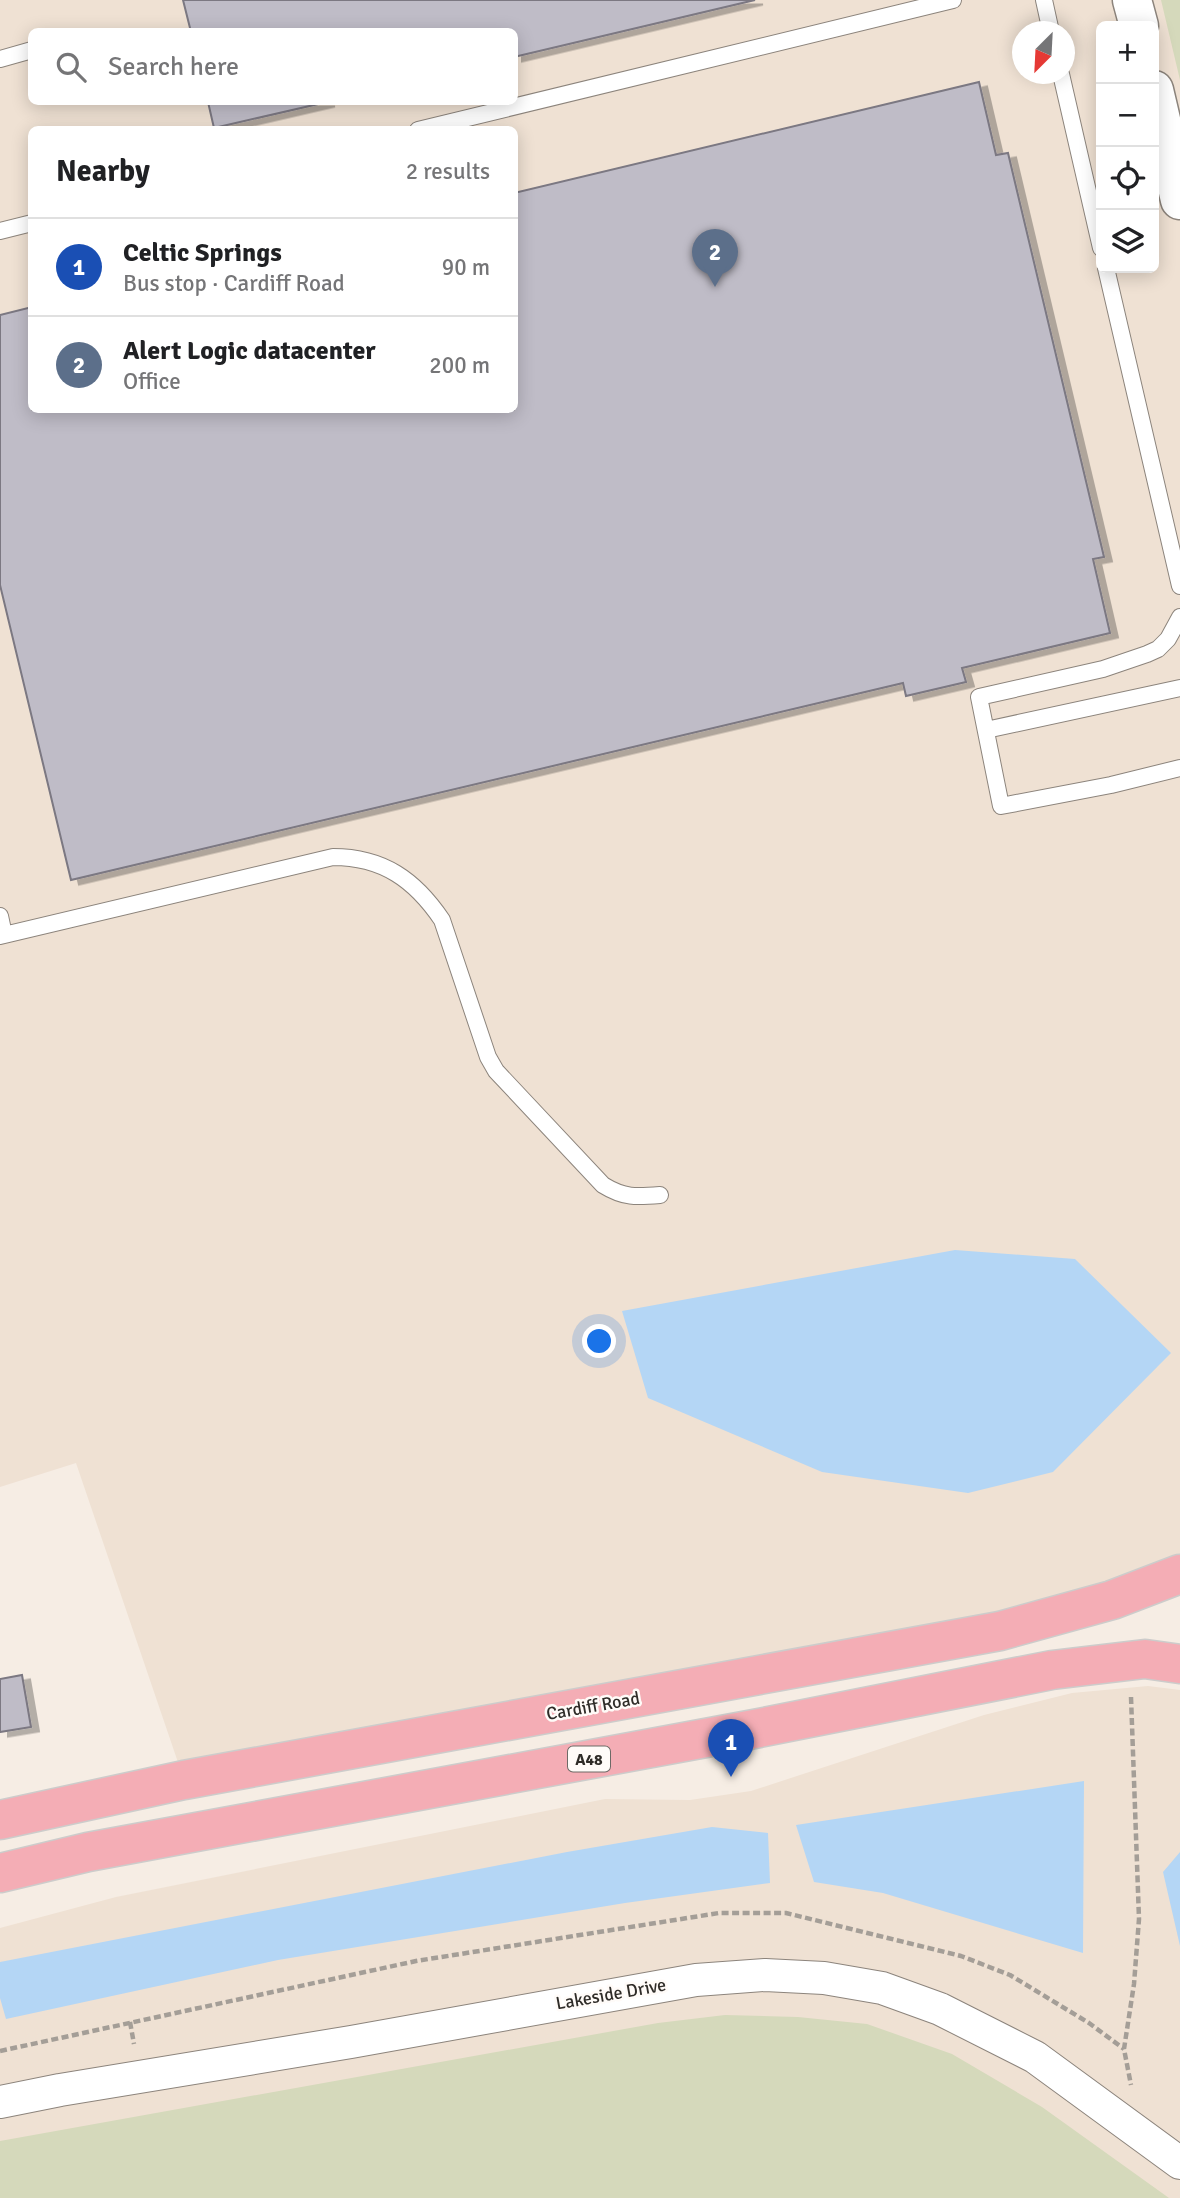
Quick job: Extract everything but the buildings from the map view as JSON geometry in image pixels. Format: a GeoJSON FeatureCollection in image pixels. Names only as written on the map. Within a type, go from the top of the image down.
{"type":"FeatureCollection","features":[{"type":"Feature","properties":{"kind":"main road","name":"Cardiff Road"},"geometry":{"type":"LineString","coordinates":[[0,1820],[184,1780],[1000,1631],[1112,1600],[1180,1574]]}},
{"type":"Feature","properties":{"kind":"main road","name":"A48"},"geometry":{"type":"LineString","coordinates":[[0,1874],[88,1852],[749,1730],[1039,1672],[1144,1660],[1180,1664]]}},
{"type":"Feature","properties":{"kind":"street"},"geometry":{"type":"LineString","coordinates":[[1132,0],[1138,21]]}},
{"type":"Feature","properties":{"kind":"street"},"geometry":{"type":"LineString","coordinates":[[1159,111],[1180,200]]}},
{"type":"Feature","properties":{"kind":"street","name":"Lakeside Drive"},"geometry":{"type":"LineString","coordinates":[[0,2102],[696,1980],[765,1975],[824,1978],[882,1988],[940,2009],[1035,2057],[1180,2163]]}},
{"type":"Feature","properties":{"kind":"lane"},"geometry":{"type":"LineString","coordinates":[[434,126],[953,0]]}},
{"type":"Feature","properties":{"kind":"lane"},"geometry":{"type":"LineString","coordinates":[[1044,0],[1049,21]]}},
{"type":"Feature","properties":{"kind":"lane"},"geometry":{"type":"LineString","coordinates":[[0,59],[28,51]]}},
{"type":"Feature","properties":{"kind":"lane"},"geometry":{"type":"LineString","coordinates":[[1063,84],[1096,226]]}},
{"type":"Feature","properties":{"kind":"lane"},"geometry":{"type":"LineString","coordinates":[[0,231],[28,224]]}},
{"type":"Feature","properties":{"kind":"lane"},"geometry":{"type":"LineString","coordinates":[[1107,273],[1180,586]]}},
{"type":"Feature","properties":{"kind":"lane"},"geometry":{"type":"LineString","coordinates":[[1180,617],[1168,639],[1158,649],[1147,654],[1103,669],[979,697],[1001,806],[1111,785],[1180,768]]}},
{"type":"Feature","properties":{"kind":"lane"},"geometry":{"type":"LineString","coordinates":[[986,730],[1180,688]]}},
{"type":"Feature","properties":{"kind":"lane"},"geometry":{"type":"LineString","coordinates":[[0,916],[2,935],[333,857],[351,857],[385,866],[418,889],[431,902],[442,920],[486,1051],[496,1071],[603,1185],[616,1193],[631,1197],[660,1195]]}},
{"type":"Feature","properties":{"kind":"path"},"geometry":{"type":"LineString","coordinates":[[1129,1661],[1139,1919],[1134,1984],[1124,2049],[1134,2097]]}},
{"type":"Feature","properties":{"kind":"shaded area"},"geometry":{"type":"Polygon","coordinates":[[[0,0],[1180,0],[1180,1574],[1112,1600],[184,1780],[76,1463],[0,1487],[0,0]]]}},
{"type":"Feature","properties":{"kind":"shaded area"},"geometry":{"type":"Polygon","coordinates":[[[1148,1686],[1180,1690],[1180,2198],[0,2198],[0,1928],[116,1897],[605,1799],[690,1800],[751,1791],[984,1715],[1072,1693],[1148,1686]]]}},
{"type":"Feature","properties":{"kind":"green space"},"geometry":{"type":"Polygon","coordinates":[[[1161,0],[1180,0],[1180,80],[1161,0]]]}},
{"type":"Feature","properties":{"kind":"green space"},"geometry":{"type":"Polygon","coordinates":[[[725,2015],[798,2017],[867,2024],[952,2054],[1042,2107],[1169,2198],[0,2198],[0,2141],[658,2023],[725,2015]]]}},
{"type":"Feature","properties":{"kind":"water"},"geometry":{"type":"Polygon","coordinates":[[[955,1250],[1075,1259],[1171,1353],[1053,1472],[968,1493],[822,1472],[648,1398],[622,1311],[955,1250]]]}},
{"type":"Feature","properties":{"kind":"water"},"geometry":{"type":"Polygon","coordinates":[[[1084,1781],[1083,1953],[883,1893],[814,1882],[796,1825],[1084,1781]]]}},
{"type":"Feature","properties":{"kind":"water"},"geometry":{"type":"Polygon","coordinates":[[[712,1827],[768,1833],[770,1883],[625,1903],[278,1960],[6,2019],[0,1998],[0,1962],[567,1852],[712,1827]]]}},
{"type":"Feature","properties":{"kind":"water"},"geometry":{"type":"Polygon","coordinates":[[[1180,1852],[1180,1946],[1163,1872],[1180,1852]]]}},
{"type":"Feature","properties":{"kind":"place","name":"Alert Logic datacenter"},"geometry":{"type":"Point","coordinates":[715,287]}},
{"type":"Feature","properties":{"kind":"place","name":"Celtic Springs"},"geometry":{"type":"Point","coordinates":[731,1777]}}]}
